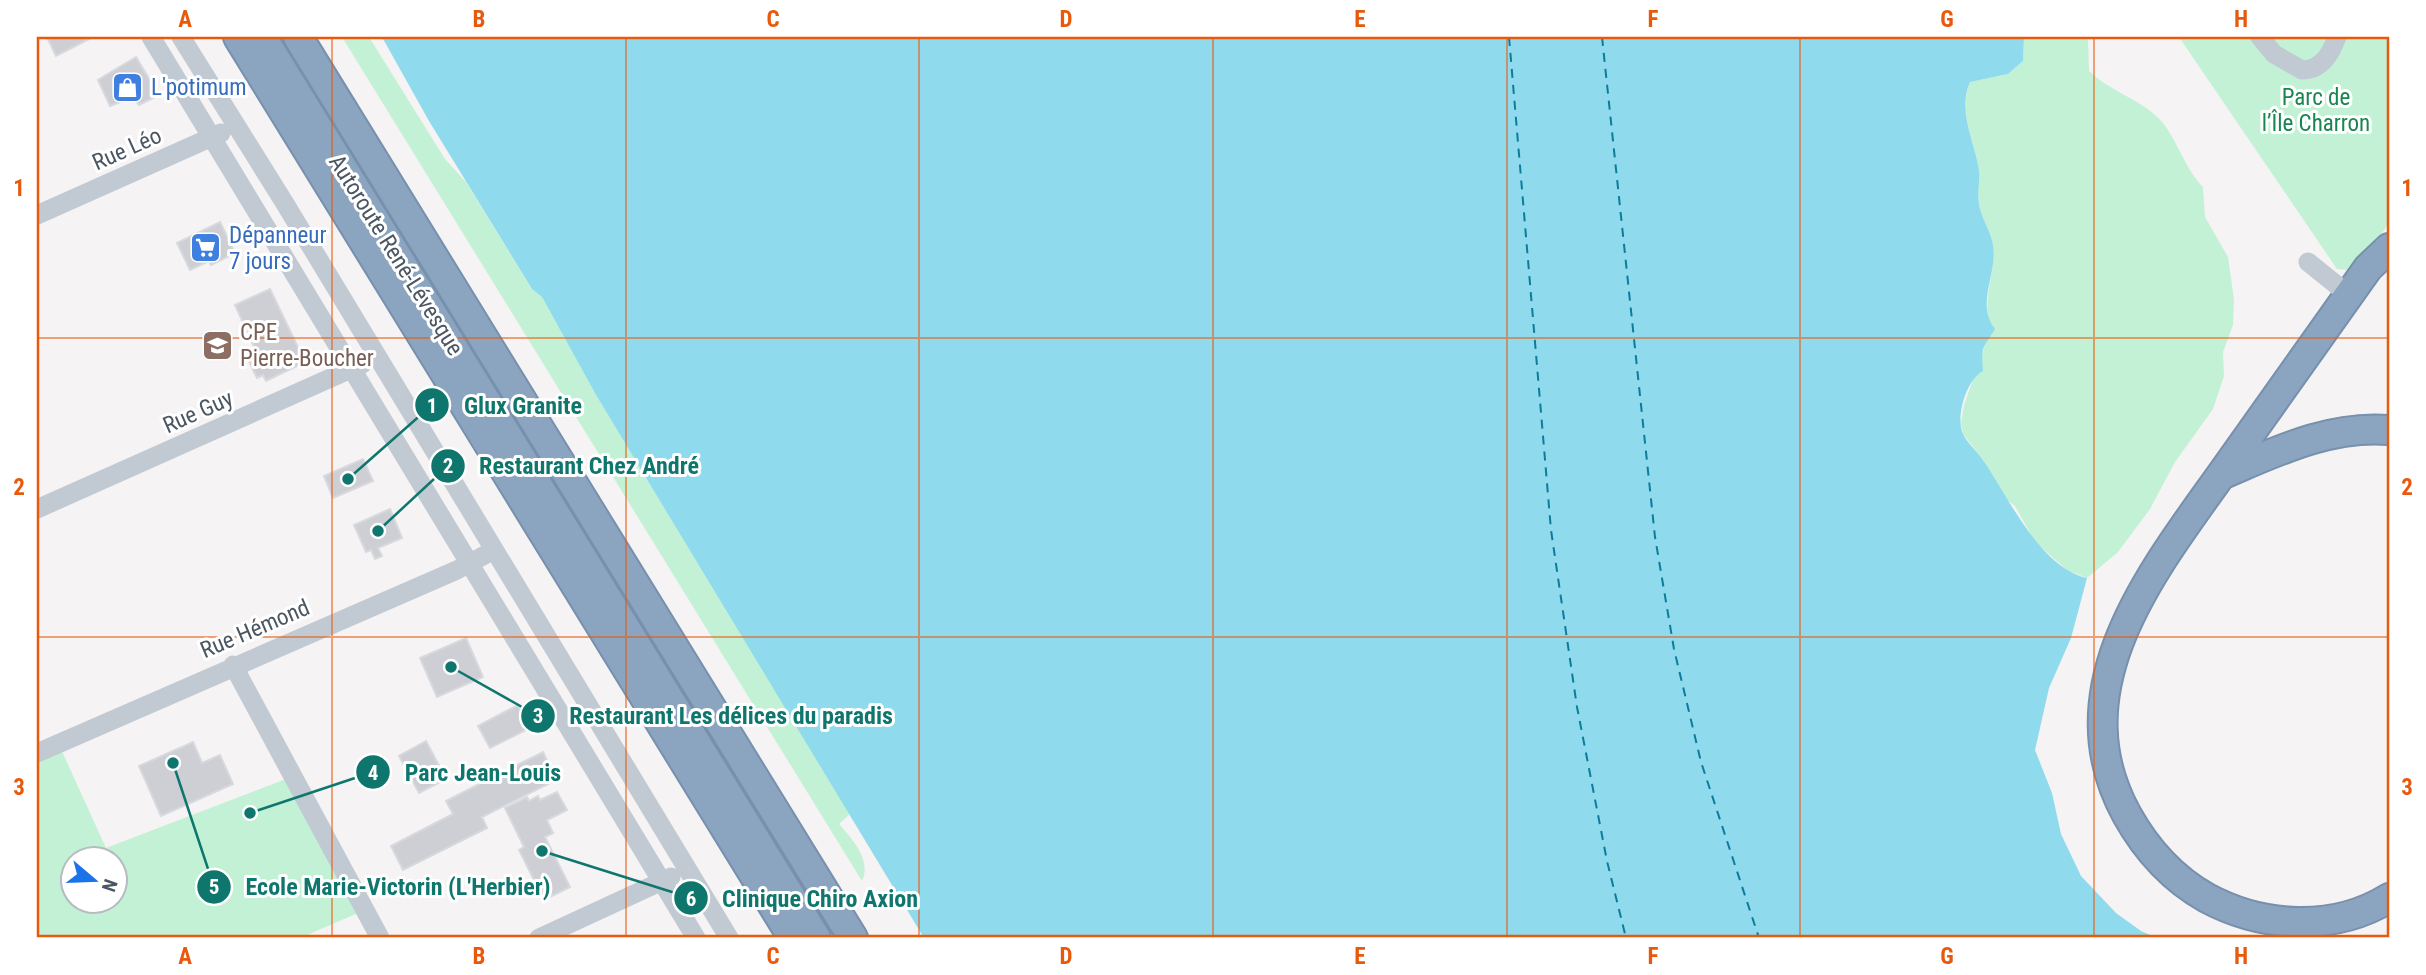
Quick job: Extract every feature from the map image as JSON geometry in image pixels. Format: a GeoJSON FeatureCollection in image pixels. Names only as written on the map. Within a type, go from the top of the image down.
{"type":"FeatureCollection","features":[{"type":"Feature","properties":{"kind":"highway"},"geometry":{"type":"LineString","coordinates":[[218,37],[771,938]]}},
{"type":"Feature","properties":{"kind":"highway"},"geometry":{"type":"LineString","coordinates":[[238,37],[793,938]]}},
{"type":"Feature","properties":{"kind":"highway","name":"Autoroute René-Lévesque"},"geometry":{"type":"LineString","coordinates":[[262,37],[816,938]]}},
{"type":"Feature","properties":{"kind":"highway","name":"Autoroute René-Lévesque"},"geometry":{"type":"LineString","coordinates":[[298,37],[853,938]]}},
{"type":"Feature","properties":{"kind":"highway"},"geometry":{"type":"LineString","coordinates":[[2389,248],[2375,261],[2349,295],[2149,580],[2115,652],[2106,688],[2103,727],[2106,761],[2116,792],[2131,821],[2158,859],[2197,892],[2237,911],[2274,920],[2316,921],[2351,915],[2389,898]]}},
{"type":"Feature","properties":{"kind":"highway"},"geometry":{"type":"LineString","coordinates":[[2221,475],[2323,436],[2351,430],[2389,430]]}},
{"type":"Feature","properties":{"kind":"street"},"geometry":{"type":"LineString","coordinates":[[151,37],[696,938]]}},
{"type":"Feature","properties":{"kind":"street"},"geometry":{"type":"LineString","coordinates":[[181,37],[729,938]]}},
{"type":"Feature","properties":{"kind":"street"},"geometry":{"type":"LineString","coordinates":[[2260,37],[2284,61],[2302,70],[2310,70],[2326,59],[2337,37]]}},
{"type":"Feature","properties":{"kind":"street","name":"Rue Léo"},"geometry":{"type":"LineString","coordinates":[[37,215],[236,125]]}},
{"type":"Feature","properties":{"kind":"street"},"geometry":{"type":"LineString","coordinates":[[2308,262],[2349,295]]}},
{"type":"Feature","properties":{"kind":"street","name":"Rue Guy"},"geometry":{"type":"LineString","coordinates":[[37,509],[353,369],[376,355]]}},
{"type":"Feature","properties":{"kind":"street","name":"Rue Hémond"},"geometry":{"type":"LineString","coordinates":[[37,753],[494,550]]}},
{"type":"Feature","properties":{"kind":"street"},"geometry":{"type":"LineString","coordinates":[[233,665],[380,938]]}},
{"type":"Feature","properties":{"kind":"street"},"geometry":{"type":"LineString","coordinates":[[539,938],[663,883],[687,868]]}},
{"type":"Feature","properties":{"kind":"green space"},"geometry":{"type":"Polygon","coordinates":[[[342,37],[369,37],[445,159],[466,182],[532,289],[542,297],[596,395],[850,814],[839,824],[855,843],[863,858],[862,881],[342,37]]]}},
{"type":"Feature","properties":{"kind":"green space"},"geometry":{"type":"Polygon","coordinates":[[[2024,37],[2088,37],[2089,71],[2162,121],[2203,187],[2205,217],[2228,257],[2234,300],[2233,325],[2223,352],[2224,376],[2213,409],[2175,462],[2150,509],[2118,552],[2087,578],[2067,570],[2035,542],[2015,506],[2003,497],[1984,461],[1963,434],[1961,423],[1964,405],[1992,325],[1988,321],[1987,312],[1993,264],[1992,240],[1979,204],[1977,160],[1965,104],[1970,82],[2008,74],[2023,61],[2024,37]]]}},
{"type":"Feature","properties":{"kind":"green space","name":"Parc de l’Île Charron"},"geometry":{"type":"Polygon","coordinates":[[[2179,37],[2389,37],[2389,223],[2360,264],[2348,270],[2337,269],[2179,37]]]}},
{"type":"Feature","properties":{"kind":"green space"},"geometry":{"type":"Polygon","coordinates":[[[60,747],[105,846],[60,846],[60,916],[130,916],[130,846],[111,846],[286,779],[358,913],[300,938],[37,938],[37,757],[60,747]]]}},
{"type":"Feature","properties":{"kind":"water"},"geometry":{"type":"Polygon","coordinates":[[[382,37],[2024,37],[2023,61],[2008,74],[1970,82],[1966,93],[1966,115],[1979,171],[1979,204],[1993,245],[1987,309],[1995,329],[1983,348],[1983,371],[1972,382],[1964,399],[1961,426],[1963,434],[2040,545],[2054,560],[2087,578],[2071,638],[2049,688],[2035,750],[2052,793],[2061,834],[2081,876],[2116,913],[2141,931],[2157,938],[924,938],[596,395],[542,297],[532,289],[429,121],[382,37]]]}},
{"type":"Feature","properties":{"kind":"building"},"geometry":{"type":"Polygon","coordinates":[[[47,37],[93,37],[56,56],[47,37]]]}},
{"type":"Feature","properties":{"kind":"building","name":"L'potimum"},"geometry":{"type":"Polygon","coordinates":[[[136,57],[159,95],[139,105],[133,97],[110,106],[98,80],[136,57]]]}},
{"type":"Feature","properties":{"kind":"building","name":"Dépanneur 7 jours"},"geometry":{"type":"Polygon","coordinates":[[[220,222],[235,253],[211,265],[209,261],[190,270],[177,243],[220,222]]]}},
{"type":"Feature","properties":{"kind":"building"},"geometry":{"type":"Polygon","coordinates":[[[270,289],[305,362],[266,381],[263,375],[257,378],[247,357],[257,353],[235,305],[270,289]]]}},
{"type":"Feature","properties":{"kind":"building"},"geometry":{"type":"Polygon","coordinates":[[[363,459],[373,481],[333,498],[324,476],[363,459]]]}},
{"type":"Feature","properties":{"kind":"building"},"geometry":{"type":"Polygon","coordinates":[[[390,509],[402,538],[378,548],[382,556],[375,559],[371,550],[366,552],[354,525],[390,509]]]}},
{"type":"Feature","properties":{"kind":"building"},"geometry":{"type":"Polygon","coordinates":[[[466,638],[483,677],[437,697],[420,658],[466,638]]]}},
{"type":"Feature","properties":{"kind":"building"},"geometry":{"type":"Polygon","coordinates":[[[518,705],[530,728],[490,748],[478,726],[518,705]]]}},
{"type":"Feature","properties":{"kind":"building"},"geometry":{"type":"Polygon","coordinates":[[[426,741],[446,779],[419,793],[399,756],[426,741]]]}},
{"type":"Feature","properties":{"kind":"building"},"geometry":{"type":"Polygon","coordinates":[[[193,742],[202,763],[220,755],[233,784],[161,816],[139,766],[193,742]]]}},
{"type":"Feature","properties":{"kind":"building"},"geometry":{"type":"Polygon","coordinates":[[[543,752],[556,780],[482,817],[487,828],[403,870],[391,846],[453,814],[446,801],[543,752]]]}},
{"type":"Feature","properties":{"kind":"building"},"geometry":{"type":"Polygon","coordinates":[[[557,792],[567,810],[547,820],[553,833],[545,837],[570,887],[544,900],[519,850],[524,847],[505,808],[527,797],[529,801],[538,796],[540,800],[557,792]]]}},
{"type":"Feature","properties":{"kind":"ferry route"},"geometry":{"type":"LineString","coordinates":[[1509,37],[1551,530],[1577,707],[1607,861],[1626,938]]}},
{"type":"Feature","properties":{"kind":"ferry route"},"geometry":{"type":"LineString","coordinates":[[1602,37],[1655,537],[1674,649],[1701,762],[1759,938]]}},
{"type":"Feature","properties":{"kind":"place","name":"L'potimum"},"geometry":{"type":"Point","coordinates":[128,87]}},
{"type":"Feature","properties":{"kind":"place","name":"Dépanneur 7 jours"},"geometry":{"type":"Point","coordinates":[206,248]}},
{"type":"Feature","properties":{"kind":"place","name":"CPE Pierre-Boucher"},"geometry":{"type":"Point","coordinates":[217,345]}},
{"type":"Feature","properties":{"kind":"place","name":"Glux Granite"},"geometry":{"type":"Point","coordinates":[348,479]}},
{"type":"Feature","properties":{"kind":"place","name":"Restaurant Chez André"},"geometry":{"type":"Point","coordinates":[378,531]}},
{"type":"Feature","properties":{"kind":"place","name":"Restaurant Les délices du paradis"},"geometry":{"type":"Point","coordinates":[451,667]}},
{"type":"Feature","properties":{"kind":"place","name":"Ecole Marie-Victorin (L'Herbier)"},"geometry":{"type":"Point","coordinates":[173,763]}},
{"type":"Feature","properties":{"kind":"place","name":"Parc Jean-Louis"},"geometry":{"type":"Point","coordinates":[250,813]}},
{"type":"Feature","properties":{"kind":"place","name":"Clinique Chiro Axion"},"geometry":{"type":"Point","coordinates":[542,851]}}]}
